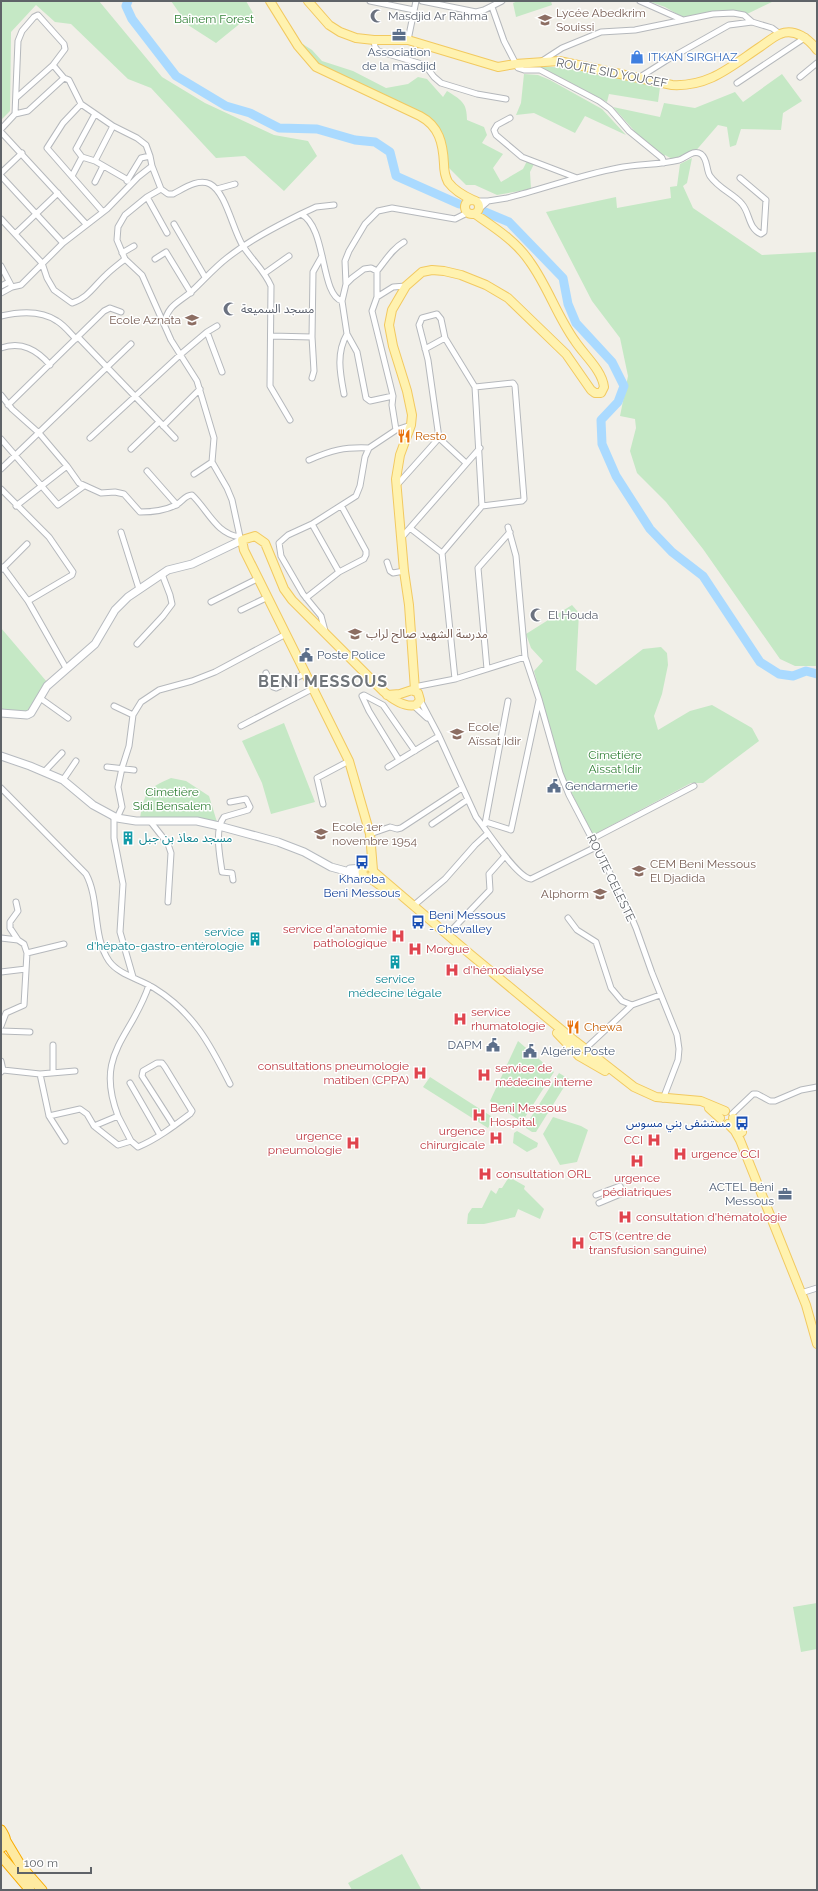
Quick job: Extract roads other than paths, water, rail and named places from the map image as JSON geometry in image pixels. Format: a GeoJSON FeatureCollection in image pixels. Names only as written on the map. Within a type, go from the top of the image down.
{"type":"FeatureCollection","features":[{"type":"Feature","properties":{"kind":"highway"},"geometry":{"type":"LineString","coordinates":[[1,1830],[3,1844],[42,1890]]}},
{"type":"Feature","properties":{"kind":"highway"},"geometry":{"type":"LineString","coordinates":[[1,1856],[30,1890]]}},
{"type":"Feature","properties":{"kind":"main road"},"geometry":{"type":"LineString","coordinates":[[270,1],[298,46],[316,67],[420,116],[432,124],[441,138],[446,177],[453,188],[471,211],[507,237],[530,261],[551,296],[567,329],[604,383],[601,393],[596,393],[591,390],[566,354],[508,298],[486,285],[461,275],[432,270],[422,272],[406,286],[392,310],[389,324],[393,346],[407,391],[412,415],[411,425],[400,455],[396,479],[404,571],[409,605],[414,689],[419,695],[413,703]]}},
{"type":"Feature","properties":{"kind":"main road","name":"ROUTE SID YOUCEF"},"geometry":{"type":"LineString","coordinates":[[308,1],[329,25],[340,32],[356,38],[374,40],[408,40],[498,67],[515,64],[559,61],[672,85],[686,86],[701,83],[719,74],[780,34]]}},
{"type":"Feature","properties":{"kind":"main road"},"geometry":{"type":"LineString","coordinates":[[780,34],[795,34],[806,37],[817,50]]}},
{"type":"Feature","properties":{"kind":"main road"},"geometry":{"type":"LineString","coordinates":[[453,188],[474,201],[479,206],[471,211]]}},
{"type":"Feature","properties":{"kind":"main road"},"geometry":{"type":"LineString","coordinates":[[471,211],[468,201],[474,201]]}},
{"type":"Feature","properties":{"kind":"main road"},"geometry":{"type":"LineString","coordinates":[[1,713],[27,715],[31,713],[47,686],[95,644],[115,610],[139,589],[168,570],[192,564],[241,539],[255,536],[265,543],[284,589],[302,611],[325,631],[388,695],[398,701],[413,703]]}},
{"type":"Feature","properties":{"kind":"main road"},"geometry":{"type":"LineString","coordinates":[[241,539],[244,550],[349,761],[370,834],[372,854],[369,872]]}},
{"type":"Feature","properties":{"kind":"main road"},"geometry":{"type":"LineString","coordinates":[[388,695],[406,693],[414,689]]}},
{"type":"Feature","properties":{"kind":"main road"},"geometry":{"type":"LineString","coordinates":[[406,693],[404,700],[413,703]]}},
{"type":"Feature","properties":{"kind":"main road"},"geometry":{"type":"LineString","coordinates":[[1,756],[63,780],[93,805],[116,817],[150,821],[197,821],[278,842],[304,852],[340,869],[369,872],[413,906],[575,1046]]}},
{"type":"Feature","properties":{"kind":"main road"},"geometry":{"type":"LineString","coordinates":[[369,872],[563,1038],[634,1087],[650,1095],[663,1098],[701,1101],[728,1117],[745,1138],[817,1327]]}},
{"type":"Feature","properties":{"kind":"main road"},"geometry":{"type":"LineString","coordinates":[[586,1053],[599,1066],[635,1093],[646,1099],[668,1104],[706,1107],[728,1117]]}},
{"type":"Feature","properties":{"kind":"main road"},"geometry":{"type":"LineString","coordinates":[[803,1293],[817,1344]]}},
{"type":"Feature","properties":{"kind":"street"},"geometry":{"type":"LineString","coordinates":[[370,1],[414,10]]}},
{"type":"Feature","properties":{"kind":"street"},"geometry":{"type":"LineString","coordinates":[[408,40],[416,1]]}},
{"type":"Feature","properties":{"kind":"street"},"geometry":{"type":"LineString","coordinates":[[422,1],[476,12],[492,7],[502,1]]}},
{"type":"Feature","properties":{"kind":"street"},"geometry":{"type":"LineString","coordinates":[[640,1],[683,20]]}},
{"type":"Feature","properties":{"kind":"street"},"geometry":{"type":"LineString","coordinates":[[492,7],[518,68],[524,70],[540,70],[599,101],[630,131],[662,158],[664,163]]}},
{"type":"Feature","properties":{"kind":"street"},"geometry":{"type":"LineString","coordinates":[[541,62],[562,48],[601,32],[634,30],[713,14],[733,13],[744,15],[752,22]]}},
{"type":"Feature","properties":{"kind":"street"},"geometry":{"type":"LineString","coordinates":[[15,114],[18,41],[22,31],[35,15],[38,16],[65,46],[53,65],[16,98]]}},
{"type":"Feature","properties":{"kind":"street"},"geometry":{"type":"LineString","coordinates":[[640,77],[729,25],[752,22],[772,28],[780,34]]}},
{"type":"Feature","properties":{"kind":"street"},"geometry":{"type":"LineString","coordinates":[[737,83],[806,37]]}},
{"type":"Feature","properties":{"kind":"street"},"geometry":{"type":"LineString","coordinates":[[374,40],[375,47],[378,51],[425,65],[434,77],[441,83],[477,94],[506,99]]}},
{"type":"Feature","properties":{"kind":"street"},"geometry":{"type":"LineString","coordinates":[[800,77],[817,63]]}},
{"type":"Feature","properties":{"kind":"street"},"geometry":{"type":"LineString","coordinates":[[53,65],[64,78],[69,80],[81,104],[146,146],[152,166],[162,189],[168,194],[172,194],[202,182],[210,184],[217,189],[243,246],[265,273],[270,286],[270,386],[290,420]]}},
{"type":"Feature","properties":{"kind":"street"},"geometry":{"type":"LineString","coordinates":[[1,129],[15,114],[28,111],[64,78]]}},
{"type":"Feature","properties":{"kind":"street"},"geometry":{"type":"LineString","coordinates":[[81,104],[63,123],[47,148],[103,212]]}},
{"type":"Feature","properties":{"kind":"street"},"geometry":{"type":"LineString","coordinates":[[95,114],[76,146],[82,157],[95,161],[127,181],[141,158],[150,156]]}},
{"type":"Feature","properties":{"kind":"street"},"geometry":{"type":"LineString","coordinates":[[510,118],[497,125],[494,130],[496,135],[522,158],[577,178]]}},
{"type":"Feature","properties":{"kind":"street"},"geometry":{"type":"LineString","coordinates":[[95,161],[113,126]]}},
{"type":"Feature","properties":{"kind":"street"},"geometry":{"type":"LineString","coordinates":[[1,132],[86,224]]}},
{"type":"Feature","properties":{"kind":"street"},"geometry":{"type":"LineString","coordinates":[[22,153],[1,175],[63,243]]}},
{"type":"Feature","properties":{"kind":"street"},"geometry":{"type":"LineString","coordinates":[[474,201],[488,201],[531,192],[577,178],[619,168],[680,160],[693,153],[701,155],[705,160],[709,175],[718,186],[743,204],[748,219],[757,232],[761,234],[764,232],[766,200],[740,178]]}},
{"type":"Feature","properties":{"kind":"street"},"geometry":{"type":"LineString","coordinates":[[72,176],[82,157]]}},
{"type":"Feature","properties":{"kind":"street"},"geometry":{"type":"LineString","coordinates":[[95,182],[103,166]]}},
{"type":"Feature","properties":{"kind":"street"},"geometry":{"type":"LineString","coordinates":[[1,293],[12,287],[21,285],[63,243],[103,212],[118,199],[138,176],[152,166]]}},
{"type":"Feature","properties":{"kind":"street"},"geometry":{"type":"LineString","coordinates":[[217,189],[235,184]]}},
{"type":"Feature","properties":{"kind":"street"},"geometry":{"type":"LineString","coordinates":[[1,397],[39,433],[67,466],[79,483],[84,486],[101,494],[115,492],[124,494],[140,512],[147,512],[177,505],[189,495],[192,495],[202,504],[211,519],[219,528],[231,536],[241,539],[232,500],[212,462],[214,438],[197,380],[164,325],[142,275],[125,259],[117,240],[118,227],[125,215],[147,197],[162,189]]}},
{"type":"Feature","properties":{"kind":"street"},"geometry":{"type":"LineString","coordinates":[[14,234],[58,193]]}},
{"type":"Feature","properties":{"kind":"street"},"geometry":{"type":"LineString","coordinates":[[147,197],[167,233]]}},
{"type":"Feature","properties":{"kind":"street"},"geometry":{"type":"LineString","coordinates":[[393,396],[368,400],[357,352],[347,334],[342,301],[346,284],[345,261],[349,251],[365,224],[378,211],[392,208],[455,219],[488,201]]}},
{"type":"Feature","properties":{"kind":"street"},"geometry":{"type":"LineString","coordinates":[[164,325],[168,312],[243,246],[316,207],[334,205]]}},
{"type":"Feature","properties":{"kind":"street"},"geometry":{"type":"LineString","coordinates":[[301,214],[307,219],[317,237],[330,289],[334,296],[342,301]]}},
{"type":"Feature","properties":{"kind":"street"},"geometry":{"type":"LineString","coordinates":[[1,219],[42,263],[54,290],[72,303],[85,297],[106,274],[125,259]]}},
{"type":"Feature","properties":{"kind":"street"},"geometry":{"type":"LineString","coordinates":[[174,224],[206,277]]}},
{"type":"Feature","properties":{"kind":"street"},"geometry":{"type":"LineString","coordinates":[[396,430],[392,405],[393,396],[372,311],[377,297],[377,271],[397,246],[404,242]]}},
{"type":"Feature","properties":{"kind":"street"},"geometry":{"type":"LineString","coordinates":[[122,253],[134,246]]}},
{"type":"Feature","properties":{"kind":"street"},"geometry":{"type":"LineString","coordinates":[[155,259],[166,252],[191,293]]}},
{"type":"Feature","properties":{"kind":"street"},"geometry":{"type":"LineString","coordinates":[[265,273],[289,256]]}},
{"type":"Feature","properties":{"kind":"street"},"geometry":{"type":"LineString","coordinates":[[312,378],[314,371],[312,337],[313,272],[322,256]]}},
{"type":"Feature","properties":{"kind":"street"},"geometry":{"type":"LineString","coordinates":[[1,266],[12,287]]}},
{"type":"Feature","properties":{"kind":"street"},"geometry":{"type":"LineString","coordinates":[[346,284],[364,269],[371,268],[377,271]]}},
{"type":"Feature","properties":{"kind":"street"},"geometry":{"type":"LineString","coordinates":[[1,286],[9,282]]}},
{"type":"Feature","properties":{"kind":"street"},"geometry":{"type":"LineString","coordinates":[[377,297],[393,287],[406,286]]}},
{"type":"Feature","properties":{"kind":"street"},"geometry":{"type":"LineString","coordinates":[[8,405],[104,311],[110,308],[121,312]]}},
{"type":"Feature","properties":{"kind":"street"},"geometry":{"type":"LineString","coordinates":[[1,316],[21,312],[57,320],[107,367],[158,422],[176,438]]}},
{"type":"Feature","properties":{"kind":"street"},"geometry":{"type":"LineString","coordinates":[[442,553],[482,506],[480,448],[475,387],[445,338],[440,315],[437,314],[422,318],[419,325],[433,389],[439,438],[466,463]]}},
{"type":"Feature","properties":{"kind":"street"},"geometry":{"type":"LineString","coordinates":[[90,438],[181,354],[206,332],[217,326]]}},
{"type":"Feature","properties":{"kind":"street"},"geometry":{"type":"LineString","coordinates":[[206,332],[222,372]]}},
{"type":"Feature","properties":{"kind":"street"},"geometry":{"type":"LineString","coordinates":[[344,394],[339,368],[341,344],[347,334]]}},
{"type":"Feature","properties":{"kind":"street"},"geometry":{"type":"LineString","coordinates":[[271,336],[312,337]]}},
{"type":"Feature","properties":{"kind":"street"},"geometry":{"type":"LineString","coordinates":[[425,349],[445,338]]}},
{"type":"Feature","properties":{"kind":"street"},"geometry":{"type":"LineString","coordinates":[[1,469],[132,344]]}},
{"type":"Feature","properties":{"kind":"street"},"geometry":{"type":"LineString","coordinates":[[1,348],[19,346],[32,348],[50,365]]}},
{"type":"Feature","properties":{"kind":"street"},"geometry":{"type":"LineString","coordinates":[[475,387],[513,383],[515,386],[524,499],[522,502],[482,506]]}},
{"type":"Feature","properties":{"kind":"street"},"geometry":{"type":"LineString","coordinates":[[163,426],[200,389]]}},
{"type":"Feature","properties":{"kind":"street"},"geometry":{"type":"LineString","coordinates":[[131,448],[158,422]]}},
{"type":"Feature","properties":{"kind":"street"},"geometry":{"type":"LineString","coordinates":[[325,631],[321,616],[306,598],[281,556],[279,547],[281,540],[342,507],[356,496],[359,491],[365,457],[370,448],[396,430],[411,425]]}},
{"type":"Feature","properties":{"kind":"street"},"geometry":{"type":"LineString","coordinates":[[397,485],[439,438]]}},
{"type":"Feature","properties":{"kind":"street"},"geometry":{"type":"LineString","coordinates":[[1,440],[58,505],[84,486]]}},
{"type":"Feature","properties":{"kind":"street"},"geometry":{"type":"LineString","coordinates":[[309,460],[330,451],[347,447],[370,448]]}},
{"type":"Feature","properties":{"kind":"street"},"geometry":{"type":"LineString","coordinates":[[402,537],[480,448]]}},
{"type":"Feature","properties":{"kind":"street"},"geometry":{"type":"LineString","coordinates":[[194,474],[212,462]]}},
{"type":"Feature","properties":{"kind":"street"},"geometry":{"type":"LineString","coordinates":[[16,506],[67,466]]}},
{"type":"Feature","properties":{"kind":"street"},"geometry":{"type":"LineString","coordinates":[[147,471],[177,505]]}},
{"type":"Feature","properties":{"kind":"street"},"geometry":{"type":"LineString","coordinates":[[1,489],[16,506],[49,537],[73,573],[28,601]]}},
{"type":"Feature","properties":{"kind":"street"},"geometry":{"type":"LineString","coordinates":[[306,598],[339,572],[364,559],[366,553],[342,507]]}},
{"type":"Feature","properties":{"kind":"street"},"geometry":{"type":"LineString","coordinates":[[312,524],[339,572]]}},
{"type":"Feature","properties":{"kind":"street"},"geometry":{"type":"LineString","coordinates":[[410,528],[442,553],[455,679]]}},
{"type":"Feature","properties":{"kind":"street","name":"ROUTE CELESTE"},"geometry":{"type":"LineString","coordinates":[[487,669],[478,568],[509,530],[516,556],[525,657],[539,699],[560,773],[624,900],[636,928],[660,995],[677,1035],[679,1049],[678,1060],[663,1098]]}},
{"type":"Feature","properties":{"kind":"street"},"geometry":{"type":"LineString","coordinates":[[121,532],[139,589]]}},
{"type":"Feature","properties":{"kind":"street"},"geometry":{"type":"LineString","coordinates":[[28,544],[2,568],[28,601],[47,637],[66,668]]}},
{"type":"Feature","properties":{"kind":"street"},"geometry":{"type":"LineString","coordinates":[[387,562],[390,571],[393,573],[404,571]]}},
{"type":"Feature","properties":{"kind":"street"},"geometry":{"type":"LineString","coordinates":[[137,644],[164,616],[172,604],[162,574]]}},
{"type":"Feature","properties":{"kind":"street"},"geometry":{"type":"LineString","coordinates":[[211,602],[259,578]]}},
{"type":"Feature","properties":{"kind":"street"},"geometry":{"type":"LineString","coordinates":[[241,610],[268,597]]}},
{"type":"Feature","properties":{"kind":"street"},"geometry":{"type":"LineString","coordinates":[[133,978],[120,932],[123,884],[114,838],[116,817],[122,807],[118,787],[129,746],[133,715],[141,702],[159,690],[215,672],[286,634]]}},
{"type":"Feature","properties":{"kind":"street"},"geometry":{"type":"LineString","coordinates":[[414,689],[455,679],[525,657]]}},
{"type":"Feature","properties":{"kind":"street"},"geometry":{"type":"LineString","coordinates":[[266,673],[273,687],[276,688],[306,673]]}},
{"type":"Feature","properties":{"kind":"street"},"geometry":{"type":"LineString","coordinates":[[241,726],[314,688]]}},
{"type":"Feature","properties":{"kind":"street"},"geometry":{"type":"LineString","coordinates":[[400,760],[369,711],[362,696],[364,695],[383,705],[415,751]]}},
{"type":"Feature","properties":{"kind":"street"},"geometry":{"type":"LineString","coordinates":[[40,698],[68,718]]}},
{"type":"Feature","properties":{"kind":"street"},"geometry":{"type":"LineString","coordinates":[[413,703],[429,720],[439,736],[476,817],[485,824],[511,830],[539,699]]}},
{"type":"Feature","properties":{"kind":"street"},"geometry":{"type":"LineString","coordinates":[[508,701],[485,824],[488,833],[505,856],[526,879],[531,879],[596,847]]}},
{"type":"Feature","properties":{"kind":"street"},"geometry":{"type":"LineString","coordinates":[[413,703],[429,720]]}},
{"type":"Feature","properties":{"kind":"street"},"geometry":{"type":"LineString","coordinates":[[114,706],[133,715]]}},
{"type":"Feature","properties":{"kind":"street"},"geometry":{"type":"LineString","coordinates":[[388,767],[439,736]]}},
{"type":"Feature","properties":{"kind":"street"},"geometry":{"type":"LineString","coordinates":[[44,772],[62,753]]}},
{"type":"Feature","properties":{"kind":"street"},"geometry":{"type":"LineString","coordinates":[[63,780],[76,761]]}},
{"type":"Feature","properties":{"kind":"street"},"geometry":{"type":"LineString","coordinates":[[323,804],[317,778],[349,761]]}},
{"type":"Feature","properties":{"kind":"street"},"geometry":{"type":"LineString","coordinates":[[108,767],[134,770]]}},
{"type":"Feature","properties":{"kind":"street"},"geometry":{"type":"LineString","coordinates":[[592,839],[694,786]]}},
{"type":"Feature","properties":{"kind":"street"},"geometry":{"type":"LineString","coordinates":[[1,788],[86,874],[92,885],[104,951],[115,968],[149,985],[173,1002],[196,1023],[211,1046],[230,1084]]}},
{"type":"Feature","properties":{"kind":"street"},"geometry":{"type":"LineString","coordinates":[[370,834],[390,827],[397,829],[401,828],[462,788]]}},
{"type":"Feature","properties":{"kind":"street"},"geometry":{"type":"LineString","coordinates":[[230,802],[246,799],[250,808],[248,810],[224,817],[220,826],[219,846],[222,872],[232,873],[233,880]]}},
{"type":"Feature","properties":{"kind":"street"},"geometry":{"type":"LineString","coordinates":[[432,824],[467,800]]}},
{"type":"Feature","properties":{"kind":"street"},"geometry":{"type":"LineString","coordinates":[[150,821],[164,838],[171,853],[168,902]]}},
{"type":"Feature","properties":{"kind":"street"},"geometry":{"type":"LineString","coordinates":[[413,906],[445,879],[475,845],[488,833]]}},
{"type":"Feature","properties":{"kind":"street"},"geometry":{"type":"LineString","coordinates":[[447,935],[490,890],[489,874],[505,856]]}},
{"type":"Feature","properties":{"kind":"street"},"geometry":{"type":"LineString","coordinates":[[1,1026],[6,1013],[24,1005],[27,953],[24,944],[18,940],[10,928],[10,922],[18,910],[16,902]]}},
{"type":"Feature","properties":{"kind":"street"},"geometry":{"type":"LineString","coordinates":[[568,918],[577,930],[596,942],[611,988],[622,1001],[632,1005]]}},
{"type":"Feature","properties":{"kind":"street"},"geometry":{"type":"LineString","coordinates":[[1,938],[18,940]]}},
{"type":"Feature","properties":{"kind":"street"},"geometry":{"type":"LineString","coordinates":[[27,953],[64,944]]}},
{"type":"Feature","properties":{"kind":"street"},"geometry":{"type":"LineString","coordinates":[[1,972],[26,970]]}},
{"type":"Feature","properties":{"kind":"street"},"geometry":{"type":"LineString","coordinates":[[149,985],[139,1011],[117,1048],[111,1062],[109,1078],[111,1098],[118,1116],[131,1141],[138,1147],[174,1126],[192,1111],[162,1063],[157,1063],[143,1071],[142,1076],[174,1126]]}},
{"type":"Feature","properties":{"kind":"street"},"geometry":{"type":"LineString","coordinates":[[586,1053],[632,1005],[660,995]]}},
{"type":"Feature","properties":{"kind":"street"},"geometry":{"type":"LineString","coordinates":[[1,1009],[11,1010]]}},
{"type":"Feature","properties":{"kind":"street"},"geometry":{"type":"LineString","coordinates":[[1,1031],[30,1032]]}},
{"type":"Feature","properties":{"kind":"street"},"geometry":{"type":"LineString","coordinates":[[53,1045],[54,1073]]}},
{"type":"Feature","properties":{"kind":"street"},"geometry":{"type":"LineString","coordinates":[[1,1061],[2,1071],[40,1074],[75,1071]]}},
{"type":"Feature","properties":{"kind":"street"},"geometry":{"type":"LineString","coordinates":[[40,1074],[49,1116],[65,1141]]}},
{"type":"Feature","properties":{"kind":"street"},"geometry":{"type":"LineString","coordinates":[[130,1083],[134,1093],[160,1135]]}},
{"type":"Feature","properties":{"kind":"street"},"geometry":{"type":"LineString","coordinates":[[728,1117],[753,1094],[758,1094],[768,1100],[775,1101],[801,1090],[817,1087]]}},
{"type":"Feature","properties":{"kind":"street"},"geometry":{"type":"LineString","coordinates":[[49,1116],[80,1109],[87,1114],[94,1126],[118,1145],[131,1141]]}},
{"type":"Feature","properties":{"kind":"street"},"geometry":{"type":"LineString","coordinates":[[94,1126],[118,1116]]}},
{"type":"Feature","properties":{"kind":"street"},"geometry":{"type":"LineString","coordinates":[[596,1195],[620,1186],[622,1189],[623,1193],[599,1203]]}},
{"type":"Feature","properties":{"kind":"street"},"geometry":{"type":"LineString","coordinates":[[803,1293],[817,1288]]}},
{"type":"Feature","properties":{"kind":"waterway"},"geometry":{"type":"LineString","coordinates":[[128,1],[126,6],[132,19],[176,76],[226,106],[250,113],[279,128],[317,129],[355,140],[375,142],[390,152],[396,176],[459,204]]}},
{"type":"Feature","properties":{"kind":"waterway"},"geometry":{"type":"LineString","coordinates":[[485,212],[509,222],[563,278],[568,304],[576,323],[612,362],[624,386],[618,402],[601,420],[602,444],[616,476],[650,529],[672,552],[703,576],[760,662],[779,674],[793,676],[806,671],[817,674]]}},
{"type":"Feature","properties":{"kind":"place","name":"Masdjid Ar Rahma"},"geometry":{"type":"Point","coordinates":[377,16]}},
{"type":"Feature","properties":{"kind":"place","name":"Lycée Abedkrim Souissi"},"geometry":{"type":"Point","coordinates":[545,20]}},
{"type":"Feature","properties":{"kind":"place","name":"Association de la masdjid"},"geometry":{"type":"Point","coordinates":[399,35]}},
{"type":"Feature","properties":{"kind":"place","name":"ITKAN SIRGHAZ"},"geometry":{"type":"Point","coordinates":[637,57]}},
{"type":"Feature","properties":{"kind":"place","name":"مسجد السميعة"},"geometry":{"type":"Point","coordinates":[230,309]}},
{"type":"Feature","properties":{"kind":"place","name":"Ecole Aznata"},"geometry":{"type":"Point","coordinates":[192,320]}},
{"type":"Feature","properties":{"kind":"place","name":"Resto"},"geometry":{"type":"Point","coordinates":[404,436]}},
{"type":"Feature","properties":{"kind":"place","name":"El Houda"},"geometry":{"type":"Point","coordinates":[537,615]}},
{"type":"Feature","properties":{"kind":"place","name":"مدرسة الشهيد صالح لراب"},"geometry":{"type":"Point","coordinates":[355,634]}},
{"type":"Feature","properties":{"kind":"place","name":"Poste Police"},"geometry":{"type":"Point","coordinates":[306,655]}},
{"type":"Feature","properties":{"kind":"place","name":"Ecole Aïssat Idir"},"geometry":{"type":"Point","coordinates":[457,734]}},
{"type":"Feature","properties":{"kind":"place","name":"Gendarmerie"},"geometry":{"type":"Point","coordinates":[554,786]}},
{"type":"Feature","properties":{"kind":"place","name":"Ecole 1er novembre 1954"},"geometry":{"type":"Point","coordinates":[321,834]}},
{"type":"Feature","properties":{"kind":"place","name":"مسجد معاذ بن جبل"},"geometry":{"type":"Point","coordinates":[128,838]}},
{"type":"Feature","properties":{"kind":"place","name":"Kharoba Beni Messous"},"geometry":{"type":"Point","coordinates":[362,862]}},
{"type":"Feature","properties":{"kind":"place","name":"CEM Beni Messous El Djadida"},"geometry":{"type":"Point","coordinates":[639,871]}},
{"type":"Feature","properties":{"kind":"place","name":"Alphorm"},"geometry":{"type":"Point","coordinates":[600,894]}},
{"type":"Feature","properties":{"kind":"place","name":"Beni Messous - Chevalley"},"geometry":{"type":"Point","coordinates":[418,922]}},
{"type":"Feature","properties":{"kind":"place","name":"service d'anatomie pathologique"},"geometry":{"type":"Point","coordinates":[398,936]}},
{"type":"Feature","properties":{"kind":"place","name":"service d'hépato-gastro-entérologie"},"geometry":{"type":"Point","coordinates":[255,939]}},
{"type":"Feature","properties":{"kind":"place","name":"Morgue"},"geometry":{"type":"Point","coordinates":[415,949]}},
{"type":"Feature","properties":{"kind":"place","name":"service médecine légale"},"geometry":{"type":"Point","coordinates":[395,962]}},
{"type":"Feature","properties":{"kind":"place","name":"d'hémodialyse"},"geometry":{"type":"Point","coordinates":[452,970]}},
{"type":"Feature","properties":{"kind":"place","name":"service rhumatologie"},"geometry":{"type":"Point","coordinates":[460,1019]}},
{"type":"Feature","properties":{"kind":"place","name":"Chewa"},"geometry":{"type":"Point","coordinates":[573,1027]}},
{"type":"Feature","properties":{"kind":"place","name":"DAPM"},"geometry":{"type":"Point","coordinates":[493,1045]}},
{"type":"Feature","properties":{"kind":"place","name":"Algérie Poste"},"geometry":{"type":"Point","coordinates":[530,1051]}},
{"type":"Feature","properties":{"kind":"place","name":"consultations pneumologie matiben (CPPA)"},"geometry":{"type":"Point","coordinates":[420,1073]}},
{"type":"Feature","properties":{"kind":"place","name":"service de médecine interne"},"geometry":{"type":"Point","coordinates":[484,1075]}},
{"type":"Feature","properties":{"kind":"place","name":"Beni Messous Hospital"},"geometry":{"type":"Point","coordinates":[479,1115]}},
{"type":"Feature","properties":{"kind":"place","name":"مستشفى بني مسوس"},"geometry":{"type":"Point","coordinates":[742,1123]}},
{"type":"Feature","properties":{"kind":"place","name":"urgence chirurgicale"},"geometry":{"type":"Point","coordinates":[496,1138]}},
{"type":"Feature","properties":{"kind":"place","name":"CCI"},"geometry":{"type":"Point","coordinates":[654,1140]}},
{"type":"Feature","properties":{"kind":"place","name":"urgence pneumologie"},"geometry":{"type":"Point","coordinates":[353,1143]}},
{"type":"Feature","properties":{"kind":"place","name":"urgence CCI"},"geometry":{"type":"Point","coordinates":[680,1154]}},
{"type":"Feature","properties":{"kind":"place","name":"urgence pédiatriques"},"geometry":{"type":"Point","coordinates":[637,1161]}},
{"type":"Feature","properties":{"kind":"place","name":"consultation ORL"},"geometry":{"type":"Point","coordinates":[485,1174]}},
{"type":"Feature","properties":{"kind":"place","name":"ACTEL Béni Messous"},"geometry":{"type":"Point","coordinates":[785,1194]}},
{"type":"Feature","properties":{"kind":"place","name":"consultation d'hématologie"},"geometry":{"type":"Point","coordinates":[625,1217]}},
{"type":"Feature","properties":{"kind":"place","name":"CTS (centre de transfusion sanguine)"},"geometry":{"type":"Point","coordinates":[578,1243]}},
{"type":"Feature","properties":{"kind":"district","name":"BENI MESSOUS"},"geometry":{"type":"Point","coordinates":[323,681]}},
{"type":"Feature","properties":{"kind":"park label","name":"Bainem Forest"},"geometry":{"type":"Point","coordinates":[214,19]}},
{"type":"Feature","properties":{"kind":"park label","name":"Cimetière Aissat Idir"},"geometry":{"type":"Point","coordinates":[615,762]}},
{"type":"Feature","properties":{"kind":"park label","name":"Cimetière Sidi Bensalem"},"geometry":{"type":"Point","coordinates":[172,799]}}]}
